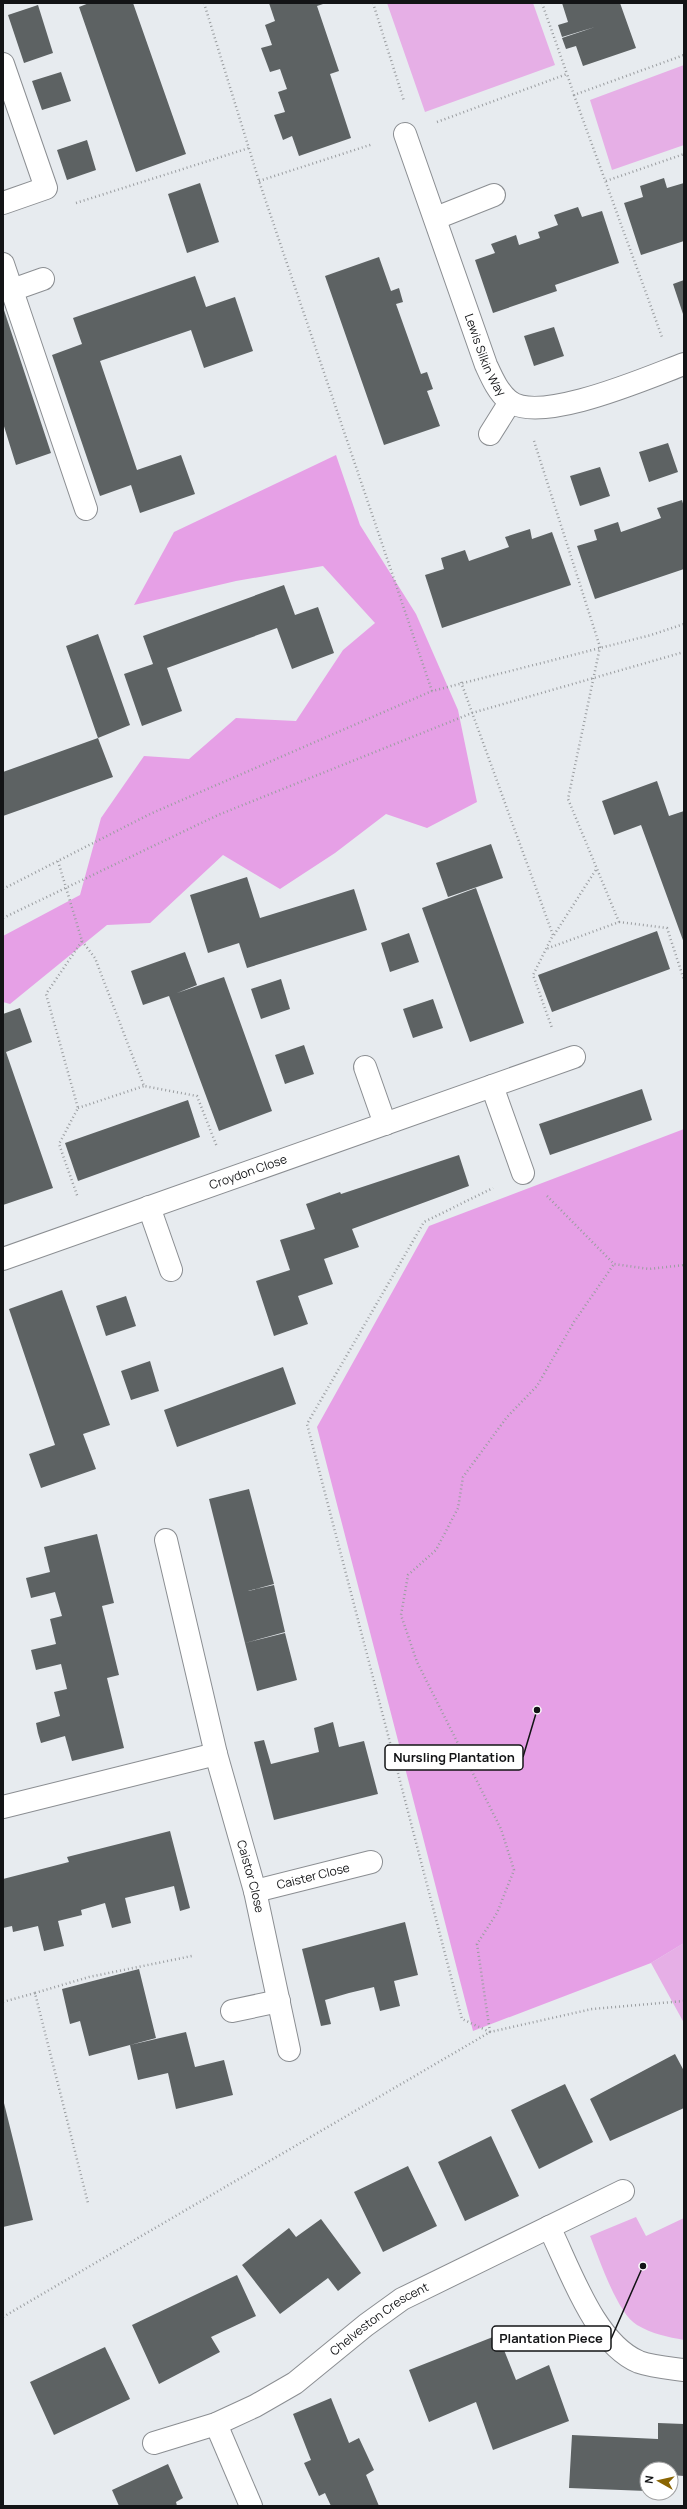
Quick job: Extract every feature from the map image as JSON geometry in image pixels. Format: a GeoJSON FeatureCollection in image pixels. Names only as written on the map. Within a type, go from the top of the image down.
{"type":"FeatureCollection","features":[{"type":"Feature","properties":{"kind":"street"},"geometry":{"type":"LineString","coordinates":[[3,64],[46,188],[3,203]]}},
{"type":"Feature","properties":{"kind":"street","name":"Lewis Silkin Way"},"geometry":{"type":"LineString","coordinates":[[409,132],[436,218],[486,365],[496,386],[516,404]]}},
{"type":"Feature","properties":{"kind":"street"},"geometry":{"type":"LineString","coordinates":[[436,218],[494,195]]}},
{"type":"Feature","properties":{"kind":"street"},"geometry":{"type":"LineString","coordinates":[[3,264],[86,509]]}},
{"type":"Feature","properties":{"kind":"street"},"geometry":{"type":"LineString","coordinates":[[12,290],[43,279]]}},
{"type":"Feature","properties":{"kind":"street"},"geometry":{"type":"LineString","coordinates":[[490,434],[516,404],[544,408],[571,404],[679,366]]}},
{"type":"Feature","properties":{"kind":"street","name":"Croydon Close"},"geometry":{"type":"LineString","coordinates":[[3,1259],[568,1059]]}},
{"type":"Feature","properties":{"kind":"street"},"geometry":{"type":"LineString","coordinates":[[365,1067],[385,1124]]}},
{"type":"Feature","properties":{"kind":"street"},"geometry":{"type":"LineString","coordinates":[[492,1086],[523,1173]]}},
{"type":"Feature","properties":{"kind":"street"},"geometry":{"type":"LineString","coordinates":[[149,1208],[171,1270]]}},
{"type":"Feature","properties":{"kind":"street","name":"Caistor Close"},"geometry":{"type":"LineString","coordinates":[[166,1540],[216,1754],[255,1890],[289,2050]]}},
{"type":"Feature","properties":{"kind":"street"},"geometry":{"type":"LineString","coordinates":[[3,1807],[216,1754]]}},
{"type":"Feature","properties":{"kind":"street","name":"Caister Close"},"geometry":{"type":"LineString","coordinates":[[255,1890],[371,1862]]}},
{"type":"Feature","properties":{"kind":"street"},"geometry":{"type":"LineString","coordinates":[[232,2011],[279,2001]]}},
{"type":"Feature","properties":{"kind":"street","name":"Chelveston Crescent"},"geometry":{"type":"LineString","coordinates":[[154,2443],[216,2424],[255,2406],[295,2383],[366,2325],[402,2299],[623,2191]]}},
{"type":"Feature","properties":{"kind":"street"},"geometry":{"type":"LineString","coordinates":[[549,2227],[598,2327],[611,2344],[639,2362],[684,2370]]}},
{"type":"Feature","properties":{"kind":"street"},"geometry":{"type":"LineString","coordinates":[[216,2424],[251,2506]]}},
{"type":"Feature","properties":{"kind":"path"},"geometry":{"type":"LineString","coordinates":[[204,3],[259,181],[432,691]]}},
{"type":"Feature","properties":{"kind":"path"},"geometry":{"type":"LineString","coordinates":[[373,3],[409,132]]}},
{"type":"Feature","properties":{"kind":"path"},"geometry":{"type":"LineString","coordinates":[[542,3],[606,181],[679,366]]}},
{"type":"Feature","properties":{"kind":"path"},"geometry":{"type":"LineString","coordinates":[[574,95],[684,55]]}},
{"type":"Feature","properties":{"kind":"path"},"geometry":{"type":"LineString","coordinates":[[259,181],[409,132],[567,74]]}},
{"type":"Feature","properties":{"kind":"path"},"geometry":{"type":"LineString","coordinates":[[46,188],[71,205],[249,148]]}},
{"type":"Feature","properties":{"kind":"path"},"geometry":{"type":"LineString","coordinates":[[606,181],[684,154]]}},
{"type":"Feature","properties":{"kind":"path"},"geometry":{"type":"LineString","coordinates":[[516,404],[600,647],[568,799],[620,922]]}},
{"type":"Feature","properties":{"kind":"path"},"geometry":{"type":"LineString","coordinates":[[3,889],[150,814],[432,691],[460,682],[600,647],[684,624]]}},
{"type":"Feature","properties":{"kind":"path"},"geometry":{"type":"LineString","coordinates":[[3,918],[218,815],[472,713],[684,652]]}},
{"type":"Feature","properties":{"kind":"path"},"geometry":{"type":"LineString","coordinates":[[460,682],[554,935]]}},
{"type":"Feature","properties":{"kind":"path"},"geometry":{"type":"LineString","coordinates":[[58,861],[82,941],[95,958],[144,1086]]}},
{"type":"Feature","properties":{"kind":"path"},"geometry":{"type":"LineString","coordinates":[[568,1059],[533,975],[554,935],[597,868]]}},
{"type":"Feature","properties":{"kind":"path"},"geometry":{"type":"LineString","coordinates":[[546,949],[620,922],[668,928],[684,980]]}},
{"type":"Feature","properties":{"kind":"path"},"geometry":{"type":"LineString","coordinates":[[82,941],[46,994],[78,1108],[59,1144],[88,1229]]}},
{"type":"Feature","properties":{"kind":"path"},"geometry":{"type":"LineString","coordinates":[[78,1108],[144,1086],[197,1096],[230,1179]]}},
{"type":"Feature","properties":{"kind":"path"},"geometry":{"type":"LineString","coordinates":[[490,2032],[462,2019],[307,1424],[424,1222],[523,1173],[614,1264],[649,1268],[684,1265]]}},
{"type":"Feature","properties":{"kind":"path"},"geometry":{"type":"LineString","coordinates":[[490,2032],[477,1944],[497,1913],[514,1870],[501,1829],[417,1662],[401,1615],[408,1576],[436,1550],[458,1508],[463,1477],[507,1417],[537,1386],[574,1322],[614,1264]]}},
{"type":"Feature","properties":{"kind":"path"},"geometry":{"type":"LineString","coordinates":[[3,2002],[89,1977],[192,1956]]}},
{"type":"Feature","properties":{"kind":"path"},"geometry":{"type":"LineString","coordinates":[[35,1993],[88,2203]]}},
{"type":"Feature","properties":{"kind":"path"},"geometry":{"type":"LineString","coordinates":[[3,2317],[490,2032],[592,2009],[684,2001]]}},
{"type":"Feature","properties":{"kind":"shaded area"},"geometry":{"type":"Polygon","coordinates":[[[387,3],[533,3],[555,65],[425,112],[387,3]]]}},
{"type":"Feature","properties":{"kind":"shaded area"},"geometry":{"type":"Polygon","coordinates":[[[684,65],[684,145],[612,170],[590,100],[684,65]]]}},
{"type":"Feature","properties":{"kind":"shaded area"},"geometry":{"type":"Polygon","coordinates":[[[336,455],[360,525],[416,614],[458,710],[477,802],[427,828],[386,814],[335,853],[280,889],[223,855],[150,923],[107,925],[10,1004],[3,1002],[3,936],[80,895],[101,818],[144,756],[189,759],[236,718],[296,721],[343,650],[375,623],[323,566],[236,581],[134,605],[174,532],[336,455]]]}},
{"type":"Feature","properties":{"kind":"shaded area"},"geometry":{"type":"Polygon","coordinates":[[[684,1129],[684,1943],[651,1963],[473,2031],[317,1427],[429,1226],[684,1129]]]}},
{"type":"Feature","properties":{"kind":"shaded area"},"geometry":{"type":"Polygon","coordinates":[[[684,1943],[684,2023],[651,1963],[684,1943]]]}},
{"type":"Feature","properties":{"kind":"shaded area"},"geometry":{"type":"Polygon","coordinates":[[[636,2217],[646,2236],[684,2218],[684,2340],[648,2331],[630,2319],[622,2309],[598,2258],[590,2236],[636,2217]]]}},
{"type":"Feature","properties":{"kind":"building"},"geometry":{"type":"Polygon","coordinates":[[[89,3],[133,3],[186,154],[136,172],[79,7],[89,3]]]}},
{"type":"Feature","properties":{"kind":"building"},"geometry":{"type":"Polygon","coordinates":[[[269,3],[326,3],[317,6],[339,71],[330,74],[351,138],[299,156],[292,136],[283,140],[274,115],[285,112],[278,92],[287,89],[280,69],[270,72],[261,48],[272,45],[265,25],[275,21],[269,3]]]}},
{"type":"Feature","properties":{"kind":"building"},"geometry":{"type":"Polygon","coordinates":[[[562,3],[620,3],[636,48],[583,66],[576,46],[566,49],[562,38],[595,27],[562,37],[558,25],[568,22],[562,3]]]}},
{"type":"Feature","properties":{"kind":"building"},"geometry":{"type":"Polygon","coordinates":[[[38,5],[53,53],[24,63],[8,15],[38,5]]]}},
{"type":"Feature","properties":{"kind":"building"},"geometry":{"type":"Polygon","coordinates":[[[61,72],[71,101],[42,110],[32,81],[61,72]]]}},
{"type":"Feature","properties":{"kind":"building"},"geometry":{"type":"Polygon","coordinates":[[[87,140],[96,170],[67,180],[57,150],[87,140]]]}},
{"type":"Feature","properties":{"kind":"building"},"geometry":{"type":"Polygon","coordinates":[[[664,178],[667,188],[684,183],[684,241],[641,255],[624,203],[643,197],[640,186],[664,178]]]}},
{"type":"Feature","properties":{"kind":"building"},"geometry":{"type":"Polygon","coordinates":[[[200,183],[219,242],[187,253],[168,194],[200,183]]]}},
{"type":"Feature","properties":{"kind":"building"},"geometry":{"type":"Polygon","coordinates":[[[578,207],[582,217],[602,211],[619,263],[555,285],[557,291],[493,313],[475,260],[495,253],[491,244],[516,235],[519,245],[540,238],[538,232],[558,225],[554,215],[578,207]]]}},
{"type":"Feature","properties":{"kind":"building"},"geometry":{"type":"Polygon","coordinates":[[[379,257],[391,291],[399,288],[403,302],[396,304],[421,374],[427,372],[433,389],[427,391],[440,426],[384,445],[325,276],[379,257]]]}},
{"type":"Feature","properties":{"kind":"building"},"geometry":{"type":"Polygon","coordinates":[[[195,276],[206,307],[235,297],[253,351],[204,368],[191,330],[100,361],[137,470],[181,455],[195,494],[140,513],[131,485],[100,496],[52,355],[82,344],[73,318],[195,276]]]}},
{"type":"Feature","properties":{"kind":"building"},"geometry":{"type":"Polygon","coordinates":[[[684,280],[684,313],[683,314],[673,284],[684,280]]]}},
{"type":"Feature","properties":{"kind":"building"},"geometry":{"type":"Polygon","coordinates":[[[3,307],[51,453],[16,465],[3,423],[3,307]]]}},
{"type":"Feature","properties":{"kind":"building"},"geometry":{"type":"Polygon","coordinates":[[[554,327],[564,356],[534,366],[524,336],[554,327]]]}},
{"type":"Feature","properties":{"kind":"building"},"geometry":{"type":"Polygon","coordinates":[[[668,443],[678,472],[649,482],[639,452],[668,443]]]}},
{"type":"Feature","properties":{"kind":"building"},"geometry":{"type":"Polygon","coordinates":[[[600,467],[610,496],[580,506],[570,476],[600,467]]]}},
{"type":"Feature","properties":{"kind":"building"},"geometry":{"type":"Polygon","coordinates":[[[682,500],[684,507],[684,569],[595,599],[577,546],[597,540],[594,530],[618,522],[621,532],[661,518],[657,508],[682,500]]]}},
{"type":"Feature","properties":{"kind":"building"},"geometry":{"type":"Polygon","coordinates":[[[530,529],[532,539],[552,532],[571,585],[442,628],[425,575],[444,569],[441,558],[465,550],[469,561],[509,547],[505,537],[530,529]]]}},
{"type":"Feature","properties":{"kind":"building"},"geometry":{"type":"Polygon","coordinates":[[[284,585],[295,615],[318,607],[334,653],[292,669],[277,628],[167,668],[182,711],[142,726],[124,674],[153,664],[143,636],[284,585]]]}},
{"type":"Feature","properties":{"kind":"building"},"geometry":{"type":"Polygon","coordinates":[[[98,634],[130,725],[98,738],[66,646],[98,634]]]}},
{"type":"Feature","properties":{"kind":"building"},"geometry":{"type":"Polygon","coordinates":[[[98,738],[113,777],[3,816],[3,772],[98,738]]]}},
{"type":"Feature","properties":{"kind":"building"},"geometry":{"type":"Polygon","coordinates":[[[657,781],[669,816],[684,811],[684,943],[641,825],[614,835],[602,801],[657,781]]]}},
{"type":"Feature","properties":{"kind":"building"},"geometry":{"type":"Polygon","coordinates":[[[491,844],[503,878],[448,897],[436,863],[491,844]]]}},
{"type":"Feature","properties":{"kind":"building"},"geometry":{"type":"Polygon","coordinates":[[[247,877],[260,918],[354,889],[367,930],[247,968],[239,943],[208,953],[190,895],[247,877]]]}},
{"type":"Feature","properties":{"kind":"building"},"geometry":{"type":"Polygon","coordinates":[[[476,888],[524,1023],[470,1042],[422,908],[476,888]]]}},
{"type":"Feature","properties":{"kind":"building"},"geometry":{"type":"Polygon","coordinates":[[[657,931],[670,969],[552,1012],[538,975],[657,931]]]}},
{"type":"Feature","properties":{"kind":"building"},"geometry":{"type":"Polygon","coordinates":[[[409,933],[419,962],[390,972],[381,943],[409,933]]]}},
{"type":"Feature","properties":{"kind":"building"},"geometry":{"type":"Polygon","coordinates":[[[185,952],[197,985],[177,993],[224,977],[272,1111],[219,1131],[169,996],[143,1005],[131,971],[185,952]]]}},
{"type":"Feature","properties":{"kind":"building"},"geometry":{"type":"Polygon","coordinates":[[[281,979],[290,1009],[261,1019],[251,989],[281,979]]]}},
{"type":"Feature","properties":{"kind":"building"},"geometry":{"type":"Polygon","coordinates":[[[433,999],[443,1028],[413,1038],[403,1009],[433,999]]]}},
{"type":"Feature","properties":{"kind":"building"},"geometry":{"type":"Polygon","coordinates":[[[20,1008],[32,1042],[6,1052],[53,1188],[3,1205],[3,1014],[20,1008]]]}},
{"type":"Feature","properties":{"kind":"building"},"geometry":{"type":"Polygon","coordinates":[[[304,1045],[314,1074],[285,1084],[275,1055],[304,1045]]]}},
{"type":"Feature","properties":{"kind":"building"},"geometry":{"type":"Polygon","coordinates":[[[642,1089],[652,1120],[550,1155],[539,1124],[642,1089]]]}},
{"type":"Feature","properties":{"kind":"building"},"geometry":{"type":"Polygon","coordinates":[[[188,1100],[200,1137],[78,1181],[65,1143],[188,1100]]]}},
{"type":"Feature","properties":{"kind":"building"},"geometry":{"type":"Polygon","coordinates":[[[459,1155],[469,1186],[352,1229],[359,1247],[324,1259],[333,1284],[298,1296],[308,1324],[274,1336],[256,1281],[290,1270],[280,1240],[315,1229],[306,1204],[459,1155]]]}},
{"type":"Feature","properties":{"kind":"building"},"geometry":{"type":"Polygon","coordinates":[[[62,1290],[110,1425],[83,1434],[96,1469],[41,1488],[29,1454],[55,1445],[9,1309],[62,1290]]]}},
{"type":"Feature","properties":{"kind":"building"},"geometry":{"type":"Polygon","coordinates":[[[126,1296],[136,1326],[106,1336],[96,1306],[126,1296]]]}},
{"type":"Feature","properties":{"kind":"building"},"geometry":{"type":"Polygon","coordinates":[[[150,1361],[159,1391],[131,1400],[121,1371],[150,1361]]]}},
{"type":"Feature","properties":{"kind":"building"},"geometry":{"type":"Polygon","coordinates":[[[283,1367],[296,1404],[177,1447],[164,1410],[283,1367]]]}},
{"type":"Feature","properties":{"kind":"building"},"geometry":{"type":"Polygon","coordinates":[[[249,1489],[274,1584],[248,1591],[274,1585],[285,1632],[245,1643],[209,1499],[249,1489]]]}},
{"type":"Feature","properties":{"kind":"building"},"geometry":{"type":"Polygon","coordinates":[[[97,1534],[114,1603],[102,1606],[119,1675],[107,1678],[124,1748],[72,1761],[65,1736],[41,1743],[38,1733],[36,1723],[60,1716],[54,1692],[67,1689],[61,1664],[36,1670],[31,1650],[56,1644],[50,1619],[62,1616],[55,1592],[31,1598],[26,1578],[50,1572],[44,1547],[97,1534]]]}},
{"type":"Feature","properties":{"kind":"building"},"geometry":{"type":"Polygon","coordinates":[[[285,1633],[297,1680],[257,1691],[245,1643],[285,1633]]]}},
{"type":"Feature","properties":{"kind":"building"},"geometry":{"type":"Polygon","coordinates":[[[333,1722],[339,1747],[364,1741],[378,1794],[274,1820],[254,1742],[264,1740],[271,1764],[319,1752],[314,1728],[333,1722]]]}},
{"type":"Feature","properties":{"kind":"building"},"geometry":{"type":"Polygon","coordinates":[[[170,1831],[190,1908],[180,1911],[174,1886],[125,1898],[131,1923],[112,1928],[105,1903],[81,1910],[82,1915],[58,1921],[64,1946],[44,1951],[38,1926],[13,1932],[12,1926],[3,1928],[3,1879],[69,1862],[67,1857],[170,1831]]]}},
{"type":"Feature","properties":{"kind":"building"},"geometry":{"type":"Polygon","coordinates":[[[405,1922],[418,1975],[394,1981],[400,2006],[380,2011],[374,1987],[349,1993],[325,2000],[331,2024],[321,2026],[302,1949],[405,1922]]]}},
{"type":"Feature","properties":{"kind":"building"},"geometry":{"type":"Polygon","coordinates":[[[139,1969],[156,2038],[89,2056],[80,2021],[70,2024],[62,1989],[139,1969]]]}},
{"type":"Feature","properties":{"kind":"building"},"geometry":{"type":"Polygon","coordinates":[[[186,2032],[195,2067],[224,2060],[233,2095],[176,2109],[168,2073],[138,2080],[130,2045],[186,2032]]]}},
{"type":"Feature","properties":{"kind":"building"},"geometry":{"type":"Polygon","coordinates":[[[675,2054],[684,2071],[684,2108],[610,2141],[590,2099],[675,2054]]]}},
{"type":"Feature","properties":{"kind":"building"},"geometry":{"type":"Polygon","coordinates":[[[565,2084],[593,2142],[539,2169],[511,2110],[565,2084]]]}},
{"type":"Feature","properties":{"kind":"building"},"geometry":{"type":"Polygon","coordinates":[[[3,2099],[33,2220],[3,2227],[3,2099]]]}},
{"type":"Feature","properties":{"kind":"building"},"geometry":{"type":"Polygon","coordinates":[[[491,2136],[519,2196],[465,2221],[438,2162],[491,2136]]]}},
{"type":"Feature","properties":{"kind":"building"},"geometry":{"type":"Polygon","coordinates":[[[408,2166],[437,2226],[383,2252],[354,2192],[408,2166]]]}},
{"type":"Feature","properties":{"kind":"building"},"geometry":{"type":"Polygon","coordinates":[[[321,2219],[361,2273],[338,2291],[328,2278],[280,2314],[242,2265],[289,2228],[296,2237],[321,2219]]]}},
{"type":"Feature","properties":{"kind":"building"},"geometry":{"type":"Polygon","coordinates":[[[237,2275],[256,2316],[211,2337],[220,2352],[159,2384],[132,2325],[237,2275]]]}},
{"type":"Feature","properties":{"kind":"building"},"geometry":{"type":"Polygon","coordinates":[[[498,2335],[516,2380],[549,2365],[569,2421],[493,2450],[476,2402],[429,2422],[409,2370],[498,2335]]]}},
{"type":"Feature","properties":{"kind":"building"},"geometry":{"type":"Polygon","coordinates":[[[105,2347],[130,2399],[54,2435],[30,2382],[105,2347]]]}},
{"type":"Feature","properties":{"kind":"building"},"geometry":{"type":"Polygon","coordinates":[[[331,2398],[349,2443],[359,2438],[374,2470],[366,2475],[379,2506],[331,2506],[325,2493],[319,2496],[304,2463],[311,2460],[293,2414],[331,2398]]]}},
{"type":"Feature","properties":{"kind":"building"},"geometry":{"type":"Polygon","coordinates":[[[658,2423],[684,2424],[684,2476],[679,2476],[679,2461],[639,2461],[639,2491],[569,2488],[572,2435],[658,2439],[658,2423]]]}},
{"type":"Feature","properties":{"kind":"building"},"geometry":{"type":"Polygon","coordinates":[[[168,2464],[183,2498],[176,2502],[177,2506],[119,2506],[112,2490],[168,2464]]]}},
{"type":"Feature","properties":{"kind":"place","name":"Nursling Plantation"},"geometry":{"type":"Point","coordinates":[537,1710]}},
{"type":"Feature","properties":{"kind":"place","name":"Plantation Piece"},"geometry":{"type":"Point","coordinates":[643,2266]}}]}
